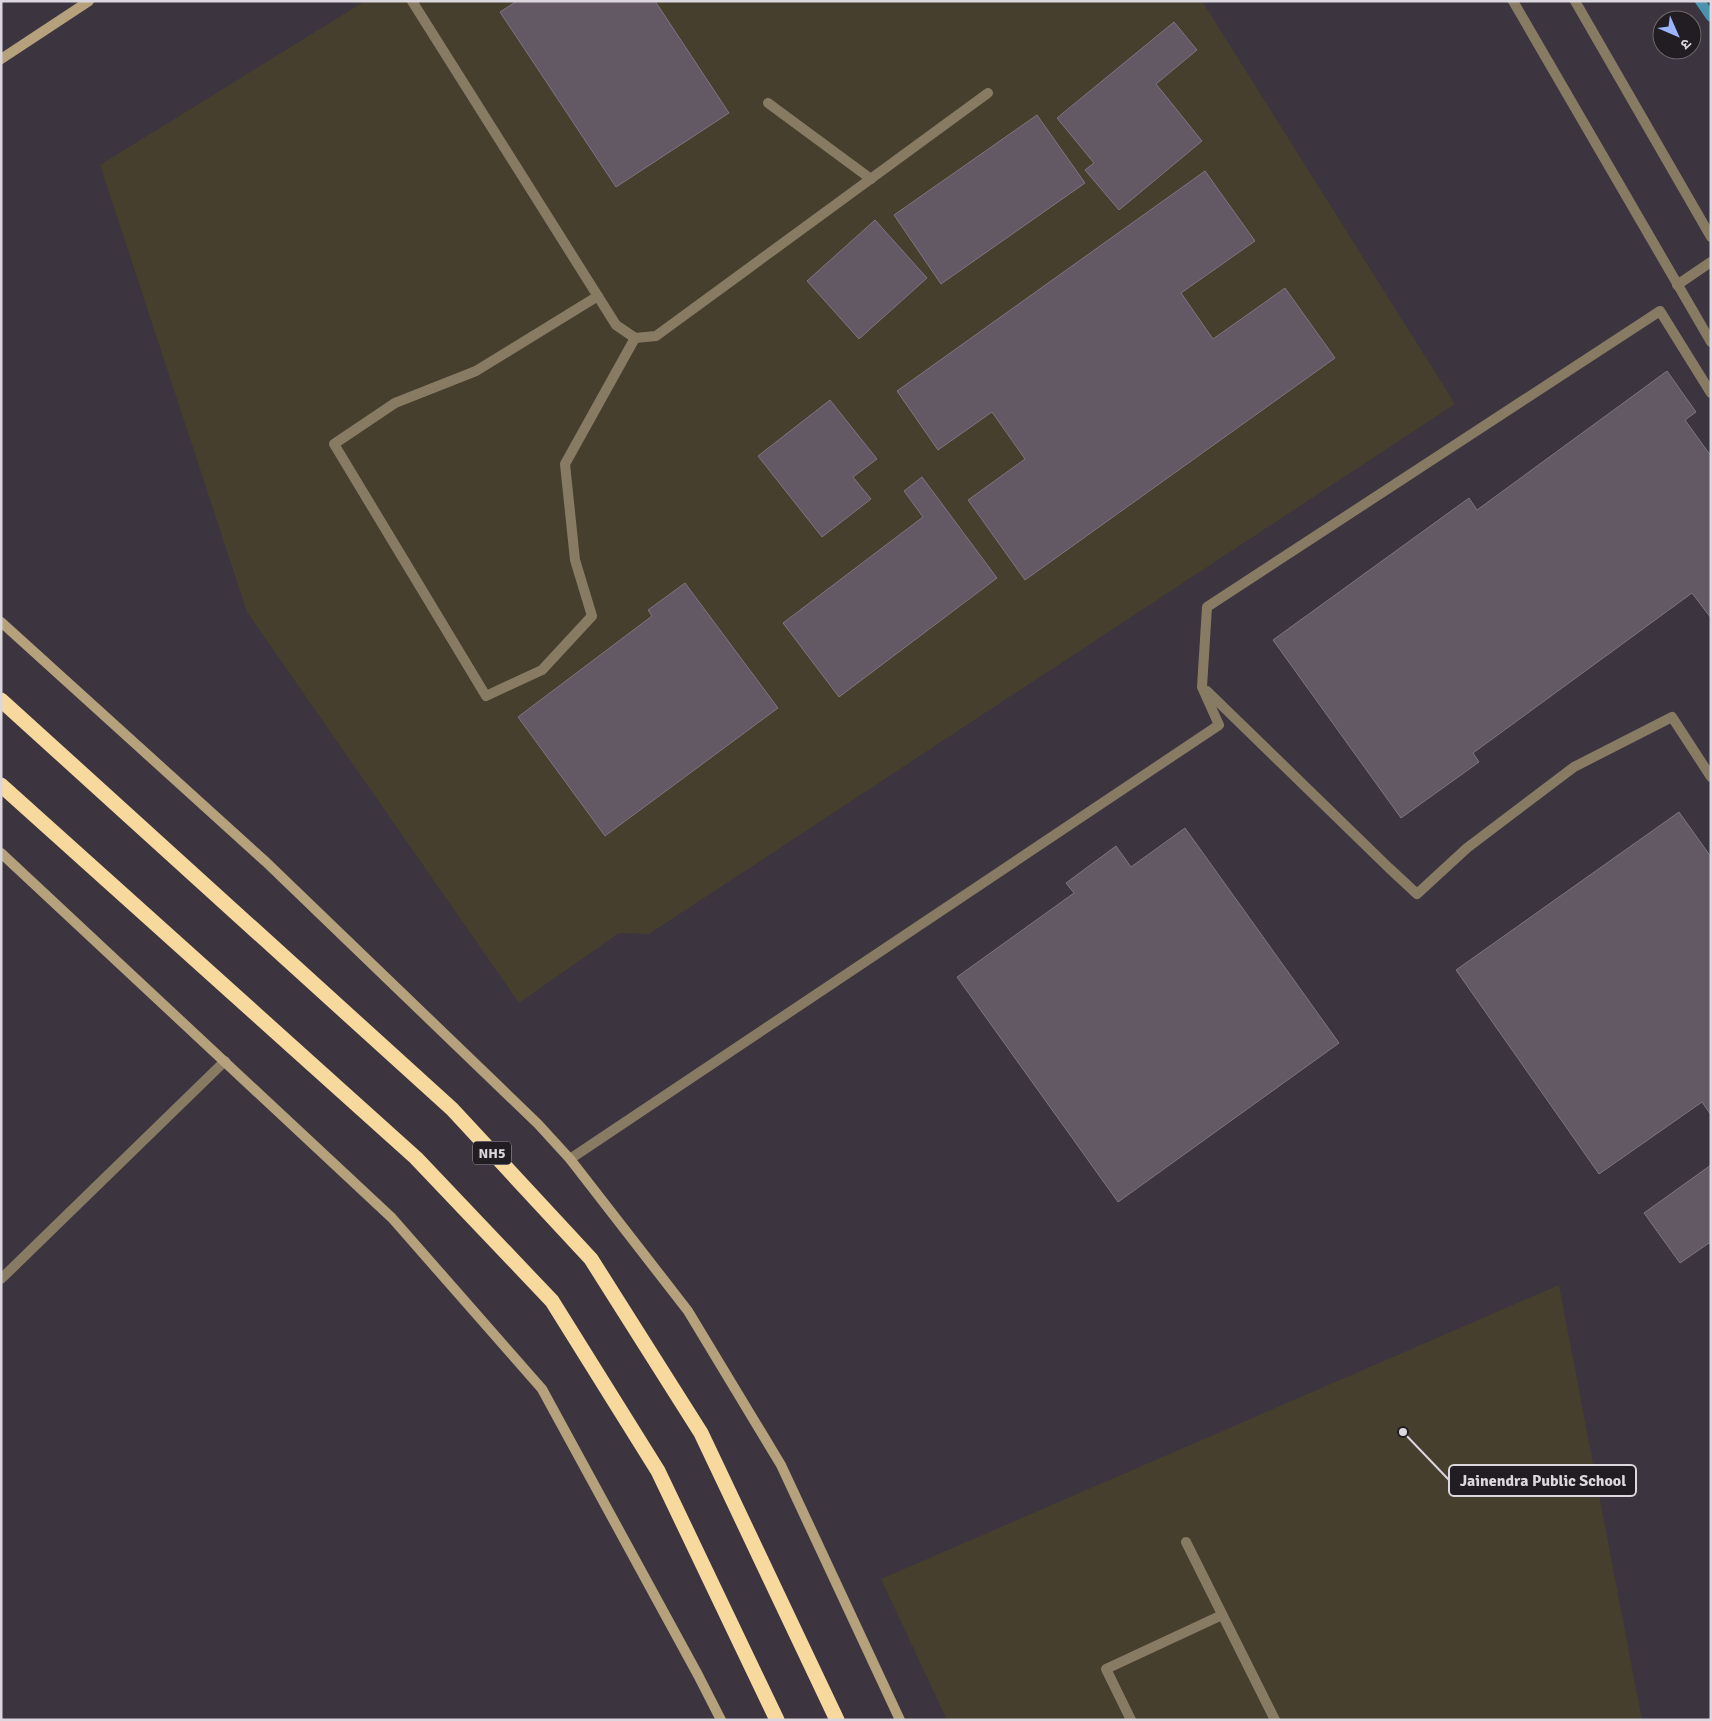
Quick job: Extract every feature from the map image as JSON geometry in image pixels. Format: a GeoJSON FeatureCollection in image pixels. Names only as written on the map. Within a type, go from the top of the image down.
{"type":"FeatureCollection","features":[{"type":"Feature","properties":{"kind":"highway","name":"NH5"},"geometry":{"type":"LineString","coordinates":[[1,700],[452,1109],[591,1259],[702,1433],[837,1720]]}},
{"type":"Feature","properties":{"kind":"highway"},"geometry":{"type":"LineString","coordinates":[[1,785],[416,1158],[552,1301],[658,1471],[776,1720]]}},
{"type":"Feature","properties":{"kind":"street"},"geometry":{"type":"LineString","coordinates":[[1,59],[89,1]]}},
{"type":"Feature","properties":{"kind":"street"},"geometry":{"type":"LineString","coordinates":[[412,1],[616,325],[635,338],[656,336],[988,93]]}},
{"type":"Feature","properties":{"kind":"street"},"geometry":{"type":"LineString","coordinates":[[1513,1],[1711,342]]}},
{"type":"Feature","properties":{"kind":"street"},"geometry":{"type":"LineString","coordinates":[[1575,1],[1711,237]]}},
{"type":"Feature","properties":{"kind":"street"},"geometry":{"type":"LineString","coordinates":[[768,103],[871,178]]}},
{"type":"Feature","properties":{"kind":"street"},"geometry":{"type":"LineString","coordinates":[[1677,285],[1711,262]]}},
{"type":"Feature","properties":{"kind":"street"},"geometry":{"type":"LineString","coordinates":[[598,296],[476,371],[395,403],[334,444],[486,696],[542,670],[592,616],[575,560],[565,464],[635,338]]}},
{"type":"Feature","properties":{"kind":"street"},"geometry":{"type":"LineString","coordinates":[[570,1159],[1219,724],[1202,686],[1207,607],[1660,311],[1711,393]]}},
{"type":"Feature","properties":{"kind":"street"},"geometry":{"type":"LineString","coordinates":[[1,622],[266,862],[538,1124],[570,1159],[688,1311],[781,1464],[900,1720]]}},
{"type":"Feature","properties":{"kind":"street"},"geometry":{"type":"LineString","coordinates":[[1202,686],[1417,894],[1468,848],[1574,767],[1672,718],[1711,777]]}},
{"type":"Feature","properties":{"kind":"street"},"geometry":{"type":"LineString","coordinates":[[1,853],[392,1218],[542,1390],[694,1667],[721,1720]]}},
{"type":"Feature","properties":{"kind":"street"},"geometry":{"type":"LineString","coordinates":[[1,1279],[225,1061]]}},
{"type":"Feature","properties":{"kind":"street"},"geometry":{"type":"LineString","coordinates":[[1186,1542],[1275,1720]]}},
{"type":"Feature","properties":{"kind":"street"},"geometry":{"type":"LineString","coordinates":[[1131,1720],[1106,1669],[1222,1615]]}},
{"type":"Feature","properties":{"kind":"shaded area"},"geometry":{"type":"Polygon","coordinates":[[[365,1],[1202,1],[1455,404],[649,934],[619,933],[519,1003],[247,612],[100,165],[365,1]]]}},
{"type":"Feature","properties":{"kind":"shaded area"},"geometry":{"type":"Polygon","coordinates":[[[1559,1285],[1642,1720],[947,1720],[881,1579],[1559,1285]]]}},
{"type":"Feature","properties":{"kind":"building"},"geometry":{"type":"Polygon","coordinates":[[[517,1],[655,1],[729,113],[616,187],[500,12],[517,1]]]}},
{"type":"Feature","properties":{"kind":"building"},"geometry":{"type":"Polygon","coordinates":[[[1174,22],[1197,50],[1156,84],[1202,141],[1119,210],[1085,170],[1094,163],[1057,118],[1174,22]]]}},
{"type":"Feature","properties":{"kind":"building"},"geometry":{"type":"Polygon","coordinates":[[[1037,115],[1085,183],[941,284],[894,215],[1037,115]]]}},
{"type":"Feature","properties":{"kind":"building"},"geometry":{"type":"Polygon","coordinates":[[[1205,171],[1255,241],[1181,293],[1213,339],[1285,288],[1335,358],[1025,580],[968,500],[1025,459],[992,412],[938,450],[897,391],[1205,171]]]}},
{"type":"Feature","properties":{"kind":"building"},"geometry":{"type":"Polygon","coordinates":[[[875,220],[927,278],[859,339],[807,281],[875,220]]]}},
{"type":"Feature","properties":{"kind":"building"},"geometry":{"type":"Polygon","coordinates":[[[1667,371],[1696,412],[1685,420],[1711,456],[1711,618],[1692,593],[1473,753],[1479,762],[1401,818],[1273,640],[1469,498],[1477,510],[1667,371]]]}},
{"type":"Feature","properties":{"kind":"building"},"geometry":{"type":"Polygon","coordinates":[[[830,400],[877,459],[853,477],[871,499],[822,537],[758,456],[830,400]]]}},
{"type":"Feature","properties":{"kind":"building"},"geometry":{"type":"Polygon","coordinates":[[[922,477],[997,578],[839,697],[783,623],[923,517],[904,491],[922,477]]]}},
{"type":"Feature","properties":{"kind":"building"},"geometry":{"type":"Polygon","coordinates":[[[685,583],[778,708],[605,836],[518,717],[652,616],[648,610],[685,583]]]}},
{"type":"Feature","properties":{"kind":"building"},"geometry":{"type":"Polygon","coordinates":[[[1679,812],[1711,857],[1711,1115],[1702,1102],[1599,1174],[1456,970],[1679,812]]]}},
{"type":"Feature","properties":{"kind":"building"},"geometry":{"type":"Polygon","coordinates":[[[1185,828],[1339,1043],[1118,1202],[957,977],[1074,893],[1066,883],[1116,846],[1131,867],[1185,828]]]}},
{"type":"Feature","properties":{"kind":"building"},"geometry":{"type":"Polygon","coordinates":[[[1711,1165],[1711,1245],[1709,1243],[1680,1263],[1644,1213],[1711,1165]]]}},
{"type":"Feature","properties":{"kind":"waterway"},"geometry":{"type":"LineString","coordinates":[[1700,1],[1711,17]]}},
{"type":"Feature","properties":{"kind":"place","name":"Jainendra Public School"},"geometry":{"type":"Point","coordinates":[1403,1432]}}]}
